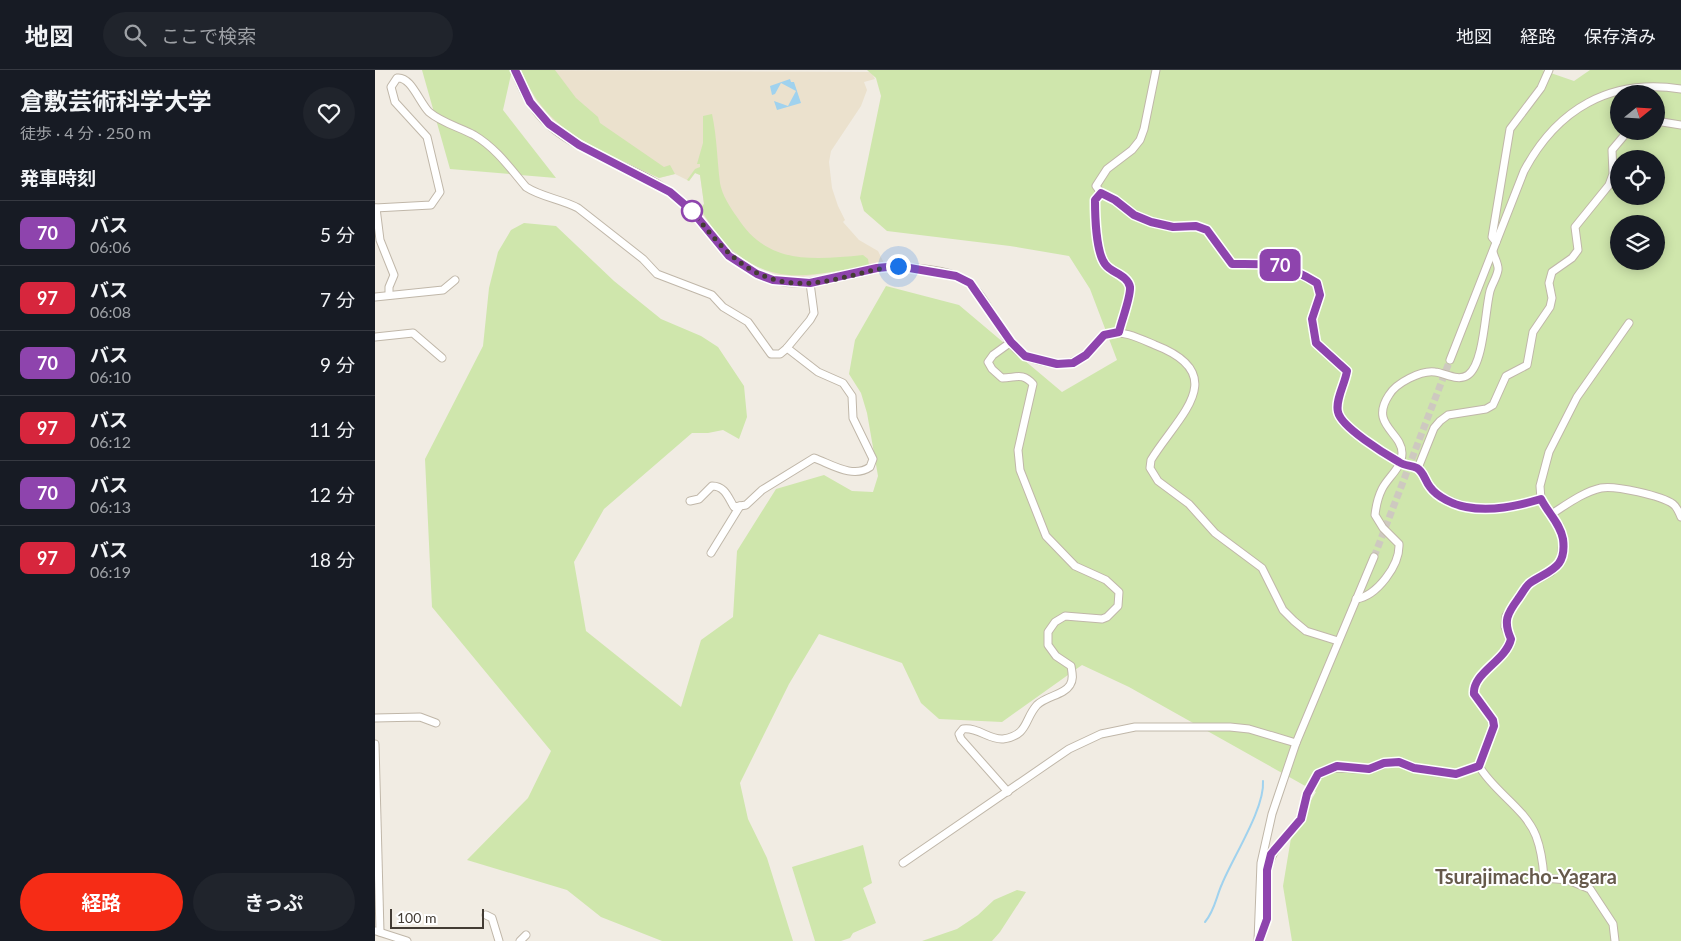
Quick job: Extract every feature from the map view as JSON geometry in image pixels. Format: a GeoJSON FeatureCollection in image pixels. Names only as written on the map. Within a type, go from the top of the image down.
{"type":"FeatureCollection","features":[{"type":"Feature","properties":{"kind":"street"},"geometry":{"type":"LineString","coordinates":[[515,70],[530,102],[549,124],[579,145],[670,192],[692,211],[729,256],[742,265],[773,280],[810,283],[877,268],[898,266],[956,276],[970,283],[1011,342],[1025,356],[1057,364],[1073,363],[1086,355],[1104,335],[1119,332],[1167,351],[1190,365],[1196,378],[1195,390],[1189,404],[1151,460],[1150,468],[1158,481],[1189,504],[1215,533],[1262,568],[1283,610],[1294,621],[1307,630],[1338,641]]}},
{"type":"Feature","properties":{"kind":"street"},"geometry":{"type":"LineString","coordinates":[[1156,70],[1140,140],[1132,150],[1107,168],[1096,186],[1101,193],[1115,200],[1134,215],[1151,222],[1173,227],[1196,226],[1207,230],[1232,264],[1281,265],[1299,272],[1317,283],[1320,295],[1312,319],[1316,343],[1347,371],[1345,384],[1338,402],[1338,413],[1346,426],[1400,464],[1417,468],[1433,490],[1448,501],[1464,507],[1495,508],[1541,499]]}},
{"type":"Feature","properties":{"kind":"street"},"geometry":{"type":"LineString","coordinates":[[1496,242],[1492,237],[1510,129],[1541,88],[1549,70]]}},
{"type":"Feature","properties":{"kind":"street"},"geometry":{"type":"LineString","coordinates":[[389,295],[389,287],[395,275],[380,240],[375,208],[431,205],[440,192],[427,138],[395,102],[391,87],[397,78],[403,77],[408,80],[418,98],[430,112],[488,145],[533,192],[564,200],[578,208],[664,278],[713,295],[723,307],[748,322],[771,354],[780,354],[787,348],[814,313],[810,283]]}},
{"type":"Feature","properties":{"kind":"street"},"geometry":{"type":"LineString","coordinates":[[1450,360],[1524,171],[1535,151],[1550,132],[1568,114],[1584,104],[1621,90],[1643,86],[1681,89]]}},
{"type":"Feature","properties":{"kind":"street"},"geometry":{"type":"LineString","coordinates":[[1665,123],[1681,125]]}},
{"type":"Feature","properties":{"kind":"street"},"geometry":{"type":"LineString","coordinates":[[1417,468],[1434,428],[1440,421],[1448,415],[1486,409],[1493,405],[1506,376],[1527,365],[1533,332],[1551,307],[1552,298],[1549,283],[1552,272],[1572,258],[1578,250],[1575,227],[1609,185],[1613,174],[1612,150],[1620,140]]}},
{"type":"Feature","properties":{"kind":"street"},"geometry":{"type":"LineString","coordinates":[[1101,193],[1095,200],[1095,215],[1101,257],[1105,266],[1127,281],[1130,288],[1119,332]]}},
{"type":"Feature","properties":{"kind":"street"},"geometry":{"type":"LineString","coordinates":[[1355,599],[1364,598],[1388,576],[1399,553],[1399,544],[1383,528],[1375,515],[1382,489],[1400,464],[1402,452],[1383,418],[1383,405],[1390,393],[1401,384],[1416,376],[1434,372],[1459,378],[1468,375],[1474,366],[1485,332],[1491,290],[1498,269],[1493,252]]}},
{"type":"Feature","properties":{"kind":"street"},"geometry":{"type":"LineString","coordinates":[[375,297],[443,290],[455,280]]}},
{"type":"Feature","properties":{"kind":"street"},"geometry":{"type":"LineString","coordinates":[[1479,766],[1494,726],[1493,720],[1474,694],[1473,688],[1476,681],[1503,656],[1509,647],[1511,639],[1505,627],[1505,616],[1529,584],[1551,572],[1561,561],[1563,540],[1559,525],[1550,515],[1541,499],[1540,486],[1549,452],[1557,434],[1593,374],[1629,322]]}},
{"type":"Feature","properties":{"kind":"street"},"geometry":{"type":"LineString","coordinates":[[375,336],[413,333],[442,358]]}},
{"type":"Feature","properties":{"kind":"street"},"geometry":{"type":"LineString","coordinates":[[1008,792],[961,739],[959,734],[963,729],[971,728],[1000,739],[1011,737],[1022,731],[1036,706],[1069,688],[1073,680],[1071,666],[1056,656],[1048,645],[1048,632],[1055,622],[1065,616],[1102,619],[1114,612],[1119,601],[1119,592],[1113,585],[1075,566],[1046,536],[1020,470],[1018,450],[1033,384],[1020,374],[1002,378],[992,369],[988,362],[993,355],[1011,342]]}},
{"type":"Feature","properties":{"kind":"street"},"geometry":{"type":"LineString","coordinates":[[690,500],[699,499],[712,486],[719,486],[723,489],[734,507],[746,505],[762,490],[814,458],[856,473],[863,472],[870,467],[873,458],[853,418],[852,396],[843,383],[818,372],[787,348]]}},
{"type":"Feature","properties":{"kind":"street"},"geometry":{"type":"LineString","coordinates":[[1550,515],[1591,491],[1604,487],[1666,500],[1675,505],[1681,517]]}},
{"type":"Feature","properties":{"kind":"street"},"geometry":{"type":"LineString","coordinates":[[711,553],[740,506]]}},
{"type":"Feature","properties":{"kind":"street"},"geometry":{"type":"LineString","coordinates":[[1259,941],[1260,881],[1263,848],[1277,798],[1296,743],[1374,557]]}},
{"type":"Feature","properties":{"kind":"street"},"geometry":{"type":"LineString","coordinates":[[375,718],[420,717],[436,723]]}},
{"type":"Feature","properties":{"kind":"street"},"geometry":{"type":"LineString","coordinates":[[903,863],[1069,749],[1101,734],[1135,727],[1230,727],[1249,729],[1296,743]]}},
{"type":"Feature","properties":{"kind":"street"},"geometry":{"type":"LineString","coordinates":[[375,744],[377,931],[390,939],[407,941]]}},
{"type":"Feature","properties":{"kind":"street"},"geometry":{"type":"LineString","coordinates":[[1259,941],[1267,919],[1267,870],[1271,854],[1301,819],[1307,794],[1318,774],[1337,766],[1369,769],[1384,763],[1399,762],[1414,768],[1456,774],[1479,766]]}},
{"type":"Feature","properties":{"kind":"street"},"geometry":{"type":"LineString","coordinates":[[1479,766],[1487,779],[1520,814],[1535,834],[1544,878],[1568,880],[1590,889],[1613,924],[1615,941]]}},
{"type":"Feature","properties":{"kind":"street"},"geometry":{"type":"LineString","coordinates":[[486,915],[492,918],[499,941]]}},
{"type":"Feature","properties":{"kind":"street"},"geometry":{"type":"LineString","coordinates":[[520,941],[526,935]]}},
{"type":"Feature","properties":{"kind":"shaded area"},"geometry":{"type":"Polygon","coordinates":[[[521,70],[871,72],[875,79],[864,82],[867,90],[861,106],[831,151],[829,162],[832,188],[845,220],[843,222],[859,240],[878,251],[884,263],[802,277],[777,275],[746,261],[721,239],[703,215],[700,209],[704,204],[700,175],[695,173],[689,181],[675,174],[659,178],[573,135],[553,121],[539,106],[521,70]]]}},
{"type":"Feature","properties":{"kind":"green space"},"geometry":{"type":"Polygon","coordinates":[[[422,70],[512,70],[503,110],[556,178],[450,169],[422,70]]]}},
{"type":"Feature","properties":{"kind":"green space"},"geometry":{"type":"Polygon","coordinates":[[[521,70],[555,70],[576,98],[598,117],[600,123],[664,167],[670,165],[675,174],[659,178],[578,138],[545,110],[532,92],[521,70]]]}},
{"type":"Feature","properties":{"kind":"green space"},"geometry":{"type":"Polygon","coordinates":[[[867,70],[1542,70],[1574,81],[1590,70],[1681,70],[1681,941],[1292,941],[1283,886],[1292,832],[1316,792],[1129,687],[1082,665],[1002,722],[939,719],[921,703],[902,663],[819,634],[789,684],[740,783],[748,819],[767,858],[793,941],[662,941],[601,917],[567,890],[467,860],[528,798],[551,751],[432,607],[425,459],[483,346],[489,288],[498,252],[511,230],[524,223],[556,226],[614,281],[661,319],[701,336],[718,347],[744,386],[747,417],[739,439],[723,430],[708,433],[692,433],[604,509],[574,562],[586,631],[681,707],[701,640],[733,617],[737,551],[776,489],[824,475],[852,491],[873,492],[878,476],[867,413],[861,393],[849,374],[855,340],[886,286],[959,305],[1062,392],[1117,360],[1090,289],[1069,256],[1010,246],[887,231],[864,211],[860,198],[881,96],[876,78],[867,70]]]}},
{"type":"Feature","properties":{"kind":"green space"},"geometry":{"type":"Polygon","coordinates":[[[712,114],[721,187],[729,205],[749,233],[762,244],[793,256],[826,258],[863,255],[868,259],[869,265],[809,275],[773,272],[756,266],[739,256],[722,240],[700,209],[704,204],[700,175],[695,173],[689,181],[687,180],[695,169],[700,167],[700,164],[697,164],[703,143],[703,116],[712,114]]]}},
{"type":"Feature","properties":{"kind":"green space"},"geometry":{"type":"Polygon","coordinates":[[[863,845],[872,883],[863,888],[876,923],[853,933],[850,938],[841,941],[815,941],[792,867],[863,845]]]}},
{"type":"Feature","properties":{"kind":"green space"},"geometry":{"type":"Polygon","coordinates":[[[1017,890],[1026,892],[992,941],[922,941],[957,929],[978,915],[994,900],[1017,890]]]}},
{"type":"Feature","properties":{"kind":"water"},"geometry":{"type":"Polygon","coordinates":[[[790,79],[791,82],[794,82],[801,103],[777,110],[774,101],[788,106],[796,91],[781,83],[775,94],[772,95],[770,86],[790,79]]]}},
{"type":"Feature","properties":{"kind":"waterway"},"geometry":{"type":"LineString","coordinates":[[1205,922],[1211,913],[1227,873],[1254,818],[1259,805],[1263,781]]}},
{"type":"Feature","properties":{"kind":"tunnel"},"geometry":{"type":"LineString","coordinates":[[1374,557],[1450,360]]}},
{"type":"Feature","properties":{"kind":"bus line","name":"70"},"geometry":{"type":"LineString","coordinates":[[515,70],[530,102],[539,115],[549,124],[579,145],[670,192],[692,211],[729,256],[757,274],[773,280],[810,283],[877,268],[898,266],[956,276],[970,283],[1011,342],[1025,356],[1043,361],[1057,364],[1073,363],[1086,355],[1104,335],[1119,332],[1130,288],[1127,281],[1105,266],[1101,257],[1095,215],[1095,200],[1101,193],[1115,200],[1134,215],[1151,222],[1173,227],[1186,228],[1196,226],[1207,230],[1232,264],[1281,265],[1299,272],[1317,283],[1320,295],[1312,319],[1316,343],[1347,371],[1345,384],[1338,402],[1338,413],[1346,426],[1400,464],[1417,468],[1423,473],[1433,490],[1448,501],[1464,507],[1495,508],[1541,499],[1550,515],[1559,525],[1563,540],[1561,561],[1558,567],[1529,584],[1505,616],[1505,627],[1511,639],[1509,647],[1503,656],[1476,681],[1473,688],[1474,694],[1493,720],[1494,726],[1493,734],[1479,766],[1471,771],[1456,774],[1414,768],[1399,762],[1384,763],[1369,769],[1337,766],[1318,774],[1307,794],[1301,819],[1271,854],[1267,870],[1267,919],[1259,941]]}},
{"type":"Feature","properties":{"kind":"district","name":"Tsurajimacho-Yagara"},"geometry":{"type":"Point","coordinates":[1526,876]}},
{"type":"Feature","properties":{"kind":"route"},"geometry":{"type":"LineString","coordinates":[[692,211],[729,256],[757,274],[773,280],[810,283],[877,268],[898,266]]}}]}
